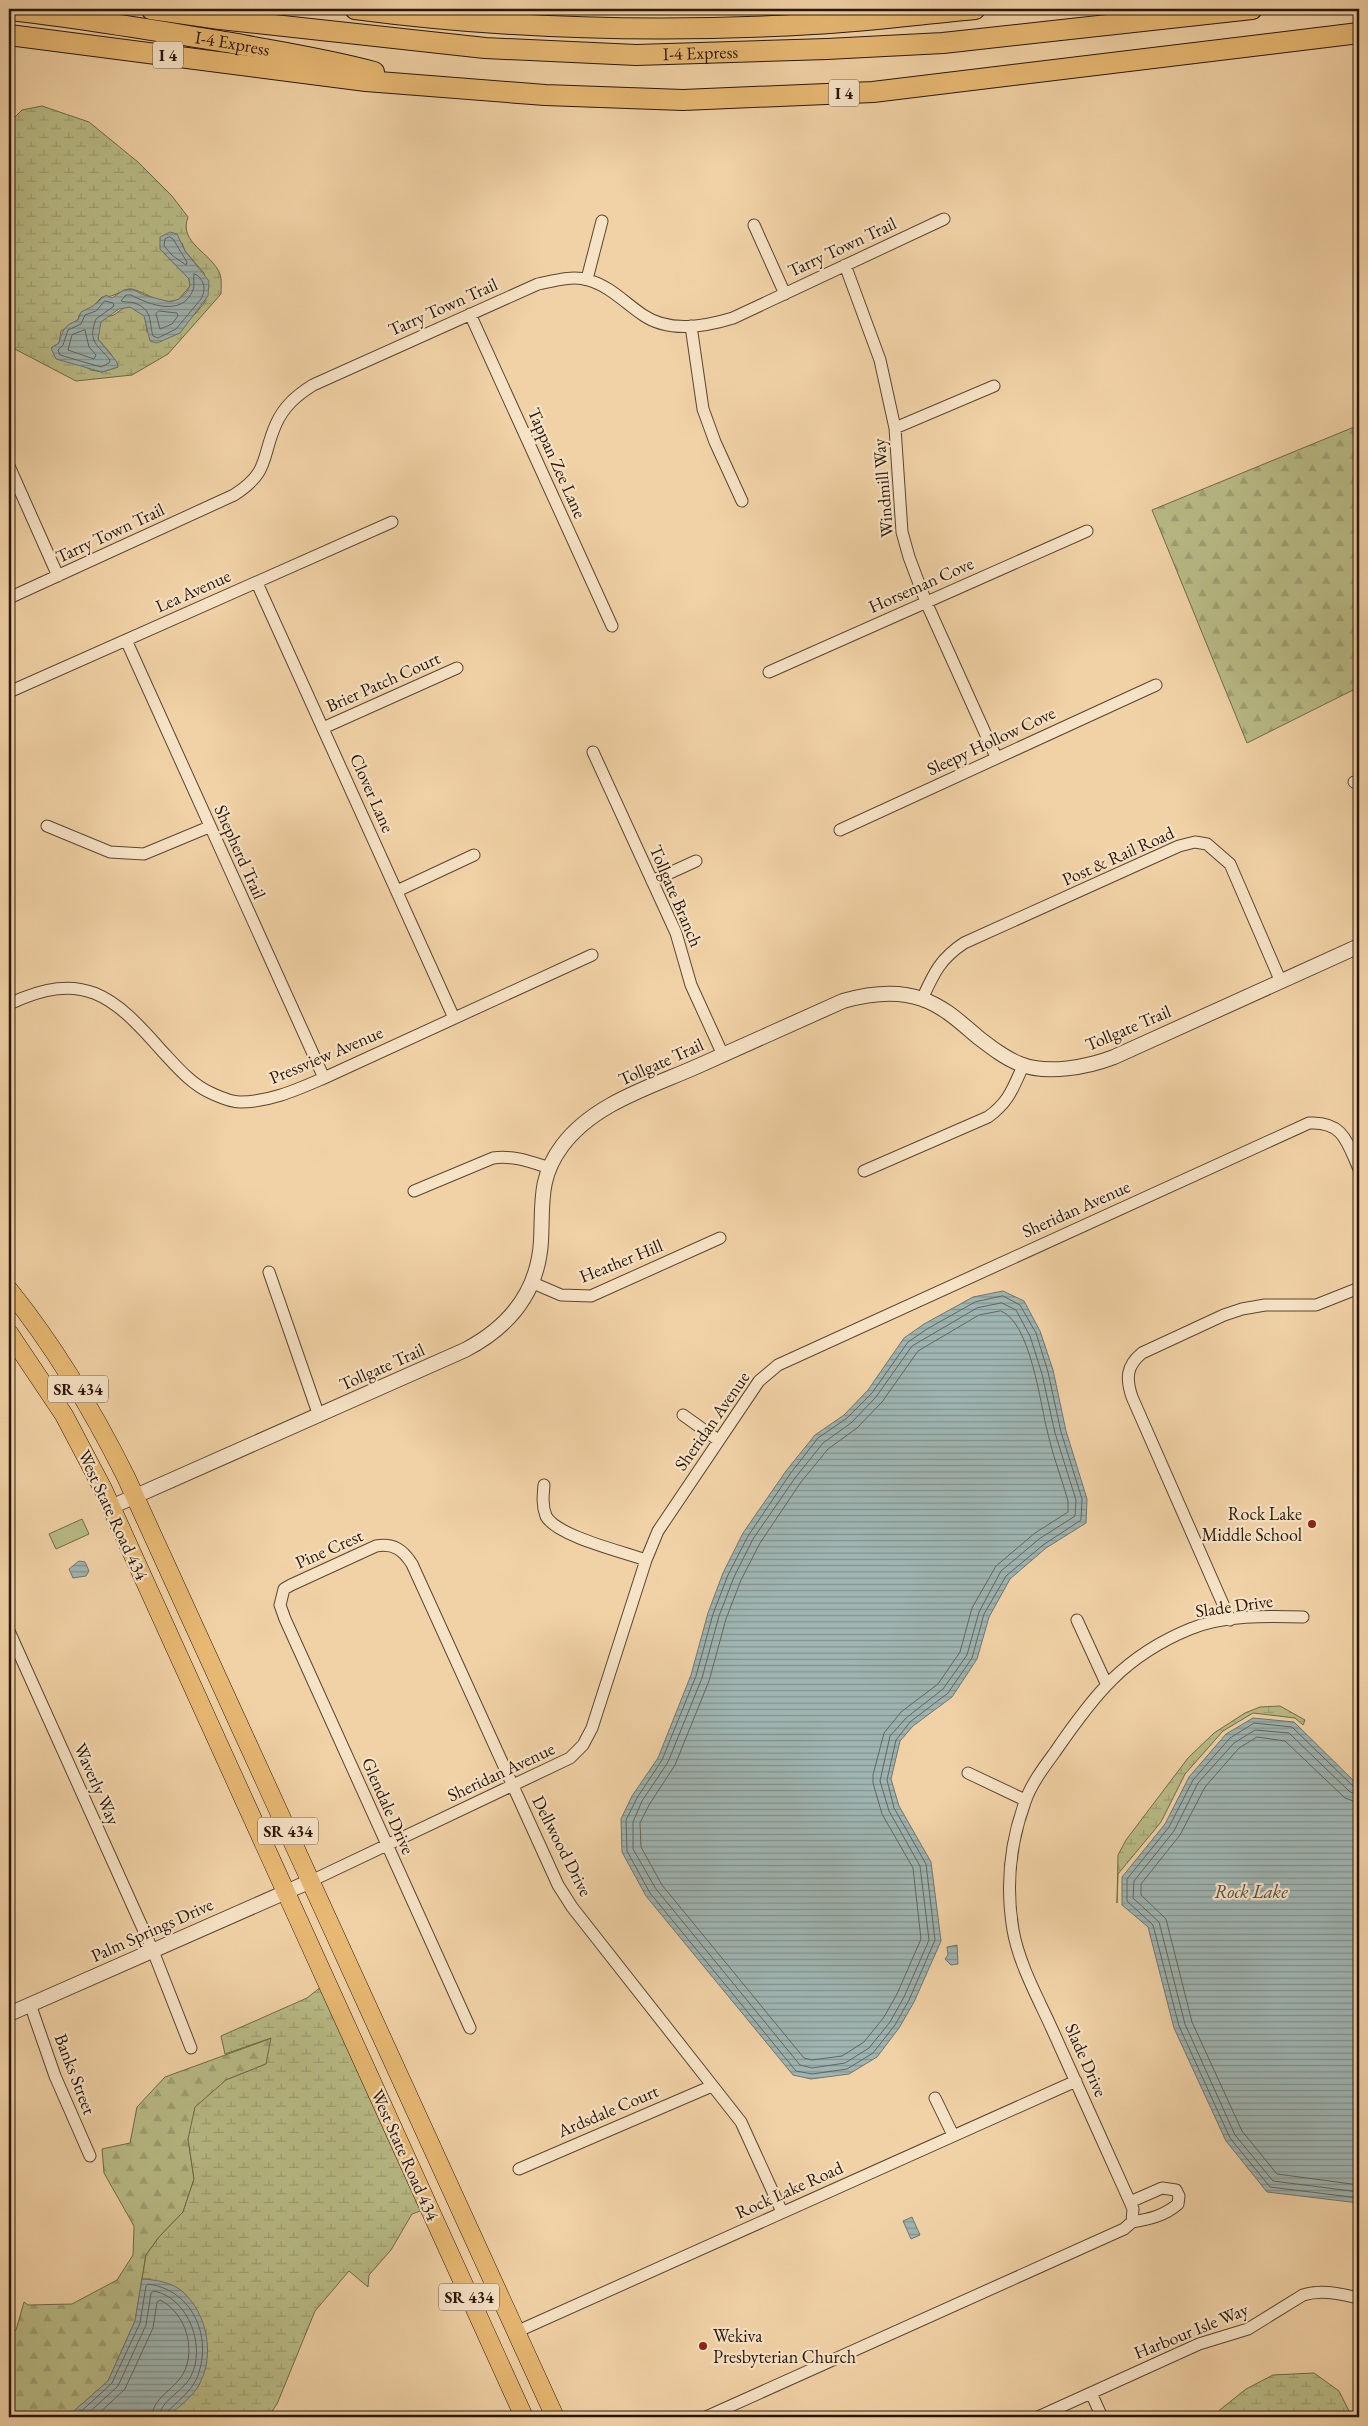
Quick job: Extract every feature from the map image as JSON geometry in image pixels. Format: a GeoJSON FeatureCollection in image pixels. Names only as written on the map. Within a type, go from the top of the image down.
{"type":"FeatureCollection","features":[{"type":"Feature","properties":{"kind":"highway","name":"I-4 Express"},"geometry":{"type":"LineString","coordinates":[[151,9],[220,19],[485,48],[636,55],[826,50],[943,43],[1252,9]]}},
{"type":"Feature","properties":{"kind":"highway"},"geometry":{"type":"LineString","coordinates":[[355,9],[504,25],[666,29],[813,24],[975,9]]}},
{"type":"Feature","properties":{"kind":"highway","name":"I-4 Express"},"geometry":{"type":"LineString","coordinates":[[9,10],[77,18],[343,63],[424,86]]}},
{"type":"Feature","properties":{"kind":"highway","name":"I 4"},"geometry":{"type":"LineString","coordinates":[[9,35],[366,81],[545,95],[683,100],[873,92],[1359,34]]}},
{"type":"Feature","properties":{"kind":"main road","name":"SR 434"},"geometry":{"type":"LineString","coordinates":[[9,1290],[52,1348],[89,1406],[135,1496],[555,2417]]}},
{"type":"Feature","properties":{"kind":"main road","name":"West State Road 434"},"geometry":{"type":"LineString","coordinates":[[10,1337],[64,1415],[111,1507],[524,2417]]}},
{"type":"Feature","properties":{"kind":"main road"},"geometry":{"type":"LineString","coordinates":[[513,2392],[532,2409],[536,2417]]}},
{"type":"Feature","properties":{"kind":"street","name":"Tarry Town Trail"},"geometry":{"type":"LineString","coordinates":[[9,598],[234,494],[249,485],[258,475],[265,461],[276,424],[295,397],[313,385],[538,284],[573,278],[587,279],[606,288],[659,324],[691,326],[714,324],[733,318],[944,218]]}},
{"type":"Feature","properties":{"kind":"street"},"geometry":{"type":"LineString","coordinates":[[587,279],[602,221]]}},
{"type":"Feature","properties":{"kind":"street"},"geometry":{"type":"LineString","coordinates":[[754,225],[785,294]]}},
{"type":"Feature","properties":{"kind":"street","name":"Windmill Way"},"geometry":{"type":"LineString","coordinates":[[845,265],[880,360],[895,428],[902,532],[909,557],[926,602],[996,758]]}},
{"type":"Feature","properties":{"kind":"street","name":"Tappan Zee Lane"},"geometry":{"type":"LineString","coordinates":[[470,314],[612,626]]}},
{"type":"Feature","properties":{"kind":"street"},"geometry":{"type":"LineString","coordinates":[[691,326],[703,409],[715,442],[742,501]]}},
{"type":"Feature","properties":{"kind":"street"},"geometry":{"type":"LineString","coordinates":[[895,428],[994,386]]}},
{"type":"Feature","properties":{"kind":"street"},"geometry":{"type":"LineString","coordinates":[[9,466],[58,576]]}},
{"type":"Feature","properties":{"kind":"street","name":"Lea Avenue"},"geometry":{"type":"LineString","coordinates":[[9,692],[392,522]]}},
{"type":"Feature","properties":{"kind":"street","name":"Horseman Cove"},"geometry":{"type":"LineString","coordinates":[[769,672],[1087,530]]}},
{"type":"Feature","properties":{"kind":"street","name":"Clover Lane"},"geometry":{"type":"LineString","coordinates":[[257,583],[454,1018]]}},
{"type":"Feature","properties":{"kind":"street","name":"Shepherd Trail"},"geometry":{"type":"LineString","coordinates":[[126,640],[324,1078]]}},
{"type":"Feature","properties":{"kind":"street","name":"Brier Patch Court"},"geometry":{"type":"LineString","coordinates":[[323,728],[457,668]]}},
{"type":"Feature","properties":{"kind":"street","name":"Sleepy Hollow Cove"},"geometry":{"type":"LineString","coordinates":[[840,830],[1156,686]]}},
{"type":"Feature","properties":{"kind":"street","name":"Tollgate Branch"},"geometry":{"type":"LineString","coordinates":[[593,752],[676,933],[691,985],[723,1055]]}},
{"type":"Feature","properties":{"kind":"street"},"geometry":{"type":"LineString","coordinates":[[47,826],[110,852],[144,854],[209,827]]}},
{"type":"Feature","properties":{"kind":"street","name":"Post & Rail Road"},"geometry":{"type":"LineString","coordinates":[[922,999],[937,967],[949,954],[964,943],[1179,846],[1195,842],[1207,844],[1230,864],[1281,982]]}},
{"type":"Feature","properties":{"kind":"street"},"geometry":{"type":"LineString","coordinates":[[397,891],[474,855]]}},
{"type":"Feature","properties":{"kind":"street"},"geometry":{"type":"LineString","coordinates":[[652,881],[696,861]]}},
{"type":"Feature","properties":{"kind":"street","name":"Tollgate Trail"},"geometry":{"type":"LineString","coordinates":[[111,1507],[319,1416],[478,1343],[504,1325],[525,1299],[533,1283],[541,1240],[540,1205],[550,1168],[567,1141],[596,1114],[723,1055],[850,999],[864,995],[887,994],[922,999],[943,1009],[991,1047],[1023,1066],[1069,1068],[1101,1062],[1359,946]]}},
{"type":"Feature","properties":{"kind":"street","name":"Pressview Avenue"},"geometry":{"type":"LineString","coordinates":[[9,1004],[45,989],[79,989],[100,996],[120,1008],[136,1021],[193,1082],[224,1099],[239,1102],[263,1100],[283,1095],[324,1078],[592,955]]}},
{"type":"Feature","properties":{"kind":"street"},"geometry":{"type":"LineString","coordinates":[[864,1171],[988,1117],[1001,1108],[1011,1094],[1023,1066]]}},
{"type":"Feature","properties":{"kind":"street","name":"Sheridan Avenue"},"geometry":{"type":"LineString","coordinates":[[311,1881],[513,1787],[570,1758],[583,1745],[592,1728],[646,1560],[658,1531],[718,1440],[760,1381],[778,1365],[1309,1123],[1322,1122],[1332,1125],[1345,1137],[1359,1169]]}},
{"type":"Feature","properties":{"kind":"street"},"geometry":{"type":"LineString","coordinates":[[414,1191],[493,1158],[504,1156],[522,1159],[550,1168]]}},
{"type":"Feature","properties":{"kind":"street","name":"Heather Hill"},"geometry":{"type":"LineString","coordinates":[[533,1283],[561,1295],[591,1296],[720,1238]]}},
{"type":"Feature","properties":{"kind":"street"},"geometry":{"type":"LineString","coordinates":[[269,1272],[319,1416]]}},
{"type":"Feature","properties":{"kind":"street"},"geometry":{"type":"LineString","coordinates":[[1230,1620],[1132,1397],[1127,1382],[1128,1370],[1134,1360],[1142,1353],[1224,1315],[1265,1305],[1316,1305],[1359,1288]]}},
{"type":"Feature","properties":{"kind":"street"},"geometry":{"type":"LineString","coordinates":[[683,1415],[718,1440]]}},
{"type":"Feature","properties":{"kind":"street"},"geometry":{"type":"LineString","coordinates":[[544,1485],[543,1505],[547,1517],[554,1526],[569,1534],[646,1560]]}},
{"type":"Feature","properties":{"kind":"street","name":"Pine Crest"},"geometry":{"type":"LineString","coordinates":[[281,1597],[284,1589],[290,1585],[376,1546],[387,1544],[397,1548]]}},
{"type":"Feature","properties":{"kind":"street","name":"Dellwood Drive"},"geometry":{"type":"LineString","coordinates":[[397,1548],[412,1564],[558,1885],[572,1907],[741,2122],[782,2212]]}},
{"type":"Feature","properties":{"kind":"street","name":"Glendale Drive"},"geometry":{"type":"LineString","coordinates":[[281,1597],[280,1605],[284,1619],[470,2028]]}},
{"type":"Feature","properties":{"kind":"street","name":"Slade Drive"},"geometry":{"type":"LineString","coordinates":[[1132,2222],[1133,2209],[1032,1982],[1013,1932],[1010,1902],[1010,1870],[1016,1833],[1025,1800],[1060,1745],[1106,1683],[1137,1658],[1192,1628],[1230,1620],[1273,1616],[1303,1617]]}},
{"type":"Feature","properties":{"kind":"street"},"geometry":{"type":"LineString","coordinates":[[1077,1620],[1106,1683]]}},
{"type":"Feature","properties":{"kind":"street","name":"Waverly Way"},"geometry":{"type":"LineString","coordinates":[[9,1631],[153,1951],[191,2048]]}},
{"type":"Feature","properties":{"kind":"street"},"geometry":{"type":"LineString","coordinates":[[968,1773],[1025,1800]]}},
{"type":"Feature","properties":{"kind":"street","name":"Palm Springs Drive"},"geometry":{"type":"LineString","coordinates":[[9,2014],[311,1881]]}},
{"type":"Feature","properties":{"kind":"street","name":"Banks Street"},"geometry":{"type":"LineString","coordinates":[[30,2004],[55,2076],[90,2156]]}},
{"type":"Feature","properties":{"kind":"street","name":"Rock Lake Road"},"geometry":{"type":"LineString","coordinates":[[516,2332],[1076,2081]]}},
{"type":"Feature","properties":{"kind":"street","name":"Ardsdale Court"},"geometry":{"type":"LineString","coordinates":[[519,2169],[712,2086]]}},
{"type":"Feature","properties":{"kind":"street"},"geometry":{"type":"LineString","coordinates":[[935,2098],[953,2136]]}},
{"type":"Feature","properties":{"kind":"street"},"geometry":{"type":"LineString","coordinates":[[706,2417],[1124,2229],[1132,2222],[1169,2212],[1178,2204],[1179,2196],[1176,2190],[1162,2188],[1130,2202]]}},
{"type":"Feature","properties":{"kind":"street","name":"Harbour Isle Way"},"geometry":{"type":"LineString","coordinates":[[1038,2417],[1199,2344],[1248,2329],[1303,2295],[1327,2292],[1359,2298]]}},
{"type":"Feature","properties":{"kind":"street"},"geometry":{"type":"LineString","coordinates":[[1091,2393],[1102,2417]]}},
{"type":"Feature","properties":{"kind":"green space"},"geometry":{"type":"Polygon","coordinates":[[[42,106],[89,122],[138,162],[172,196],[188,217],[186,226],[191,241],[210,259],[220,274],[221,294],[168,354],[132,375],[76,381],[9,346],[9,123],[22,110],[42,106]],[[182,243],[160,249],[189,279],[190,286],[179,299],[172,301],[160,300],[131,289],[102,297],[93,306],[79,315],[78,320],[61,331],[59,343],[51,348],[91,370],[102,372],[118,367],[111,354],[98,339],[100,324],[106,317],[114,315],[126,307],[136,309],[145,316],[147,332],[195,314],[205,302],[204,273],[185,251],[182,243]]]}},
{"type":"Feature","properties":{"kind":"green space"},"geometry":{"type":"Polygon","coordinates":[[[1359,425],[1359,687],[1247,743],[1152,510],[1359,425]]]}},
{"type":"Feature","properties":{"kind":"green space"},"geometry":{"type":"Polygon","coordinates":[[[82,1519],[89,1534],[56,1549],[49,1534],[82,1519]]]}},
{"type":"Feature","properties":{"kind":"green space"},"geometry":{"type":"Polygon","coordinates":[[[1280,1706],[1305,1720],[1303,1725],[1295,1718],[1253,1713],[1223,1731],[1185,1774],[1161,1822],[1118,1874],[1117,1903],[1118,1855],[1126,1840],[1188,1758],[1214,1733],[1245,1713],[1260,1707],[1280,1706]]]}},
{"type":"Feature","properties":{"kind":"green space"},"geometry":{"type":"Polygon","coordinates":[[[322,1986],[423,2210],[412,2214],[391,2250],[369,2275],[368,2287],[349,2271],[315,2311],[277,2404],[268,2417],[168,2417],[200,2384],[151,2279],[142,2279],[146,2255],[159,2237],[183,2212],[194,2179],[188,2139],[195,2107],[226,2080],[266,2064],[271,2038],[225,2054],[221,2036],[307,1998],[322,1986]]]}},
{"type":"Feature","properties":{"kind":"green space"},"geometry":{"type":"Polygon","coordinates":[[[272,2038],[266,2064],[226,2080],[188,2139],[194,2179],[183,2212],[159,2237],[146,2255],[135,2321],[108,2381],[67,2417],[9,2417],[9,2333],[16,2330],[24,2302],[28,2305],[72,2304],[117,2280],[133,2255],[134,2226],[104,2173],[102,2149],[130,2143],[137,2107],[165,2077],[272,2038]]]}},
{"type":"Feature","properties":{"kind":"green space"},"geometry":{"type":"Polygon","coordinates":[[[1314,2373],[1339,2391],[1352,2417],[1211,2417],[1246,2389],[1273,2375],[1314,2373]]]}},
{"type":"Feature","properties":{"kind":"water"},"geometry":{"type":"Polygon","coordinates":[[[170,232],[177,234],[185,251],[209,281],[208,296],[180,333],[157,343],[150,341],[144,316],[130,307],[119,309],[101,322],[98,339],[117,362],[118,367],[102,372],[56,359],[51,348],[59,343],[65,328],[78,320],[81,312],[93,306],[106,295],[112,298],[124,290],[132,289],[144,295],[170,302],[179,299],[186,293],[190,286],[189,279],[160,249],[160,237],[170,232]]]}},
{"type":"Feature","properties":{"kind":"water"},"geometry":{"type":"Polygon","coordinates":[[[1003,1291],[1024,1301],[1040,1331],[1053,1370],[1066,1431],[1087,1499],[1086,1523],[1046,1548],[1010,1579],[989,1617],[977,1659],[952,1697],[913,1726],[900,1741],[891,1779],[899,1806],[931,1862],[941,1941],[914,2002],[899,2028],[877,2057],[849,2074],[811,2079],[793,2075],[646,1896],[622,1852],[621,1819],[632,1796],[658,1758],[691,1675],[708,1613],[723,1573],[743,1533],[786,1471],[815,1435],[844,1415],[868,1390],[904,1338],[924,1324],[973,1297],[1003,1291]]]}},
{"type":"Feature","properties":{"kind":"water"},"geometry":{"type":"Polygon","coordinates":[[[79,1561],[85,1562],[89,1571],[86,1576],[73,1578],[69,1569],[79,1561]]]}},
{"type":"Feature","properties":{"kind":"water","name":"Rock Lake"},"geometry":{"type":"Polygon","coordinates":[[[1253,1718],[1294,1722],[1359,1786],[1359,2203],[1267,2192],[1226,2141],[1174,2028],[1148,1927],[1122,1905],[1122,1877],[1165,1824],[1189,1777],[1226,1734],[1253,1718]]]}},
{"type":"Feature","properties":{"kind":"water"},"geometry":{"type":"Polygon","coordinates":[[[957,1945],[958,1964],[951,1965],[945,1959],[948,1955],[947,1947],[957,1945]]]}},
{"type":"Feature","properties":{"kind":"water"},"geometry":{"type":"Polygon","coordinates":[[[912,2217],[920,2235],[911,2239],[903,2221],[912,2217]]]}},
{"type":"Feature","properties":{"kind":"water"},"geometry":{"type":"Polygon","coordinates":[[[142,2279],[173,2285],[191,2300],[203,2322],[206,2334],[207,2359],[205,2372],[200,2383],[190,2397],[168,2417],[67,2417],[108,2381],[135,2321],[142,2279]]]}},
{"type":"Feature","properties":{"kind":"place","name":"Rock Lake Middle School"},"geometry":{"type":"Point","coordinates":[1312,1524]}},
{"type":"Feature","properties":{"kind":"place","name":"Wekiva Presbyterian Church"},"geometry":{"type":"Point","coordinates":[703,2346]}}]}
